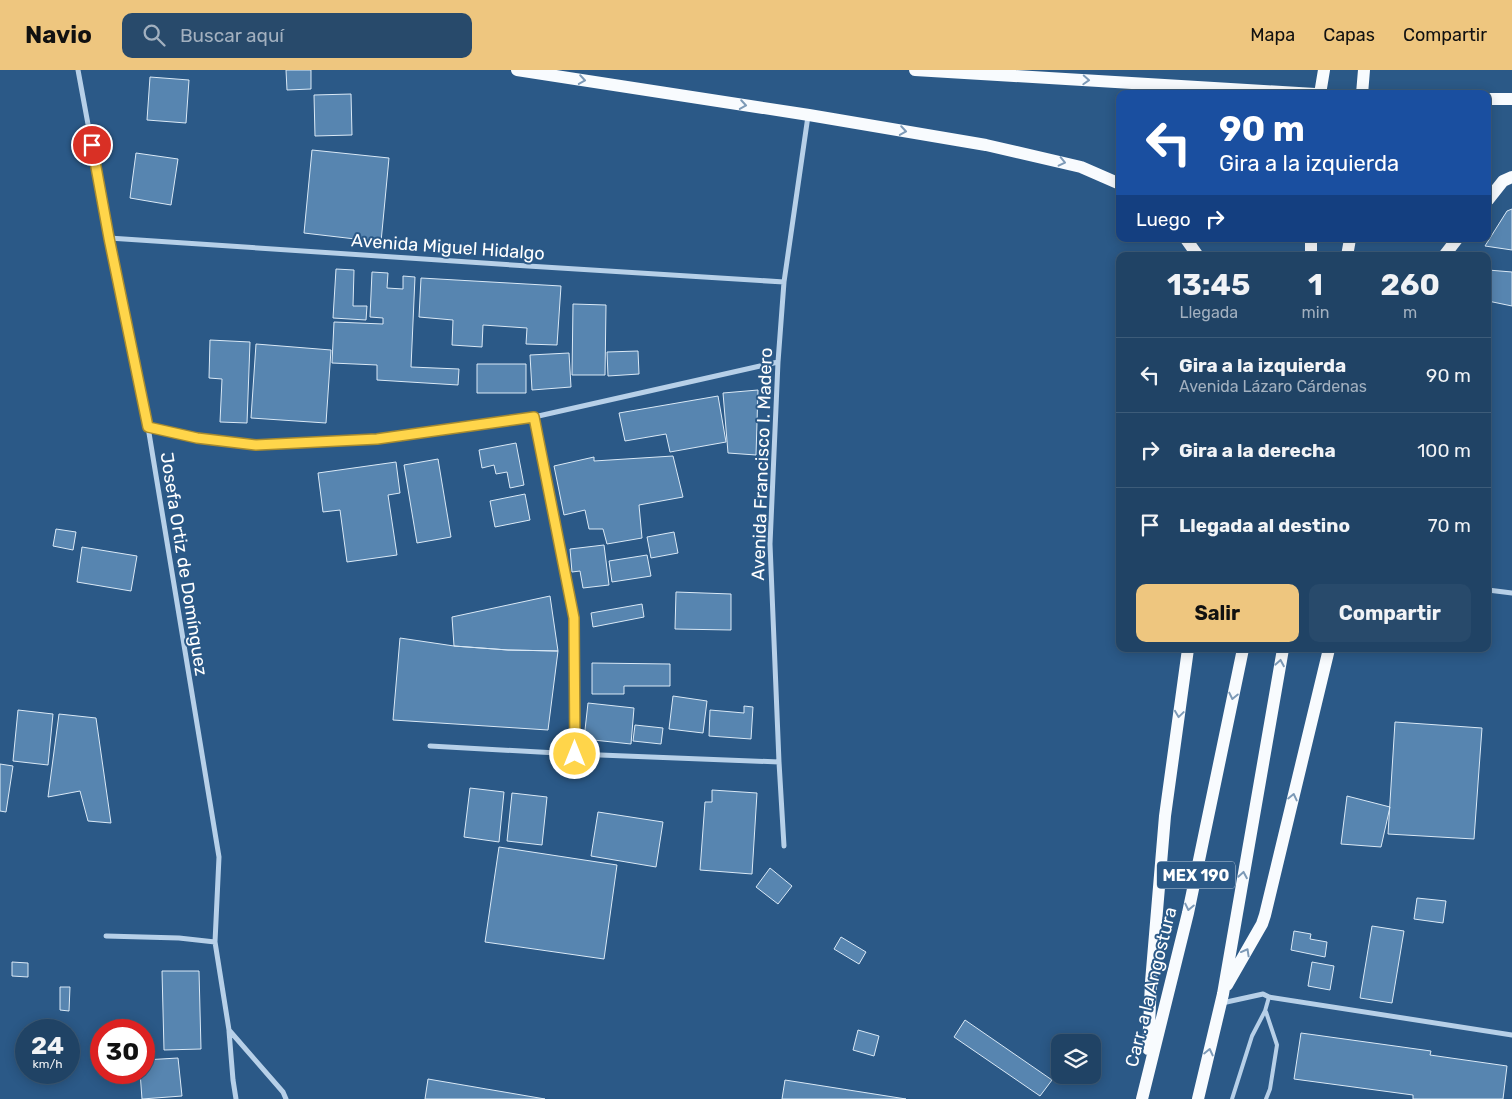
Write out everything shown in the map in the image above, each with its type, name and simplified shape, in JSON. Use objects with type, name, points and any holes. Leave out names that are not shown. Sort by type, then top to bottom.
[{"type":"main road","points":[[516,70],[808,115],[986,145],[1081,167],[1116,182]]},
{"type":"main road","points":[[916,70],[1247,90]]},
{"type":"main road","points":[[1321,90],[1324,70]]},
{"type":"main road","points":[[1362,90],[1364,70]]},
{"type":"main road","points":[[1491,99],[1512,99]]},
{"type":"main road","points":[[1491,196],[1504,181],[1512,177]]},
{"type":"main road","points":[[1447,252],[1455,242]]},
{"type":"main road","points":[[1147,1077],[1151,982],[1165,816],[1188,652]]},
{"type":"main road","name":"Carr. a la Angostura","points":[[1142,1099],[1188,913],[1242,652]]},
{"type":"main road","name":"MEX 190","points":[[1198,1099],[1222,999],[1282,652]]},
{"type":"main road","points":[[1222,999],[1262,924],[1328,652]]},
{"type":"street","name":"Josefa Ortiz de Domínguez","points":[[78,70],[109,238],[148,427],[219,857],[215,942],[229,1030],[236,1099]]},
{"type":"street","name":"Avenida Francisco I. Madero","points":[[784,846],[770,544],[778,362],[784,282],[808,115]]},
{"type":"street","name":"Avenida Miguel Hidalgo","points":[[109,238],[784,282]]},
{"type":"street","points":[[148,427],[197,438],[256,445],[377,439],[534,417],[778,362]]},
{"type":"street","points":[[534,417],[574,618],[575,754]]},
{"type":"street","points":[[1491,590],[1512,593]]},
{"type":"street","points":[[430,746],[779,762]]},
{"type":"street","points":[[106,936],[179,938],[215,942]]},
{"type":"street","points":[[1222,999],[1263,994],[1269,997],[1512,1035]]},
{"type":"street","points":[[229,1030],[284,1092],[286,1099]]},
{"type":"lane","points":[[1232,1099],[1252,1036],[1265,1011],[1269,997]]},
{"type":"lane","points":[[1265,1011],[1277,1045],[1270,1088],[1266,1099]]},
{"type":"building","points":[[286,70],[311,70],[311,89],[287,90]]},
{"type":"building","points":[[150,77],[189,80],[186,123],[147,120]]},
{"type":"building","points":[[351,94],[352,135],[315,136],[314,95]]},
{"type":"building","points":[[312,150],[389,158],[381,242],[304,233]]},
{"type":"building","points":[[136,153],[178,159],[171,205],[130,198]]},
{"type":"building","points":[[1512,209],[1512,250],[1485,246],[1488,242],[1491,242],[1491,236],[1507,211]]},
{"type":"building","points":[[336,269],[354,270],[353,306],[367,306],[366,320],[333,318]]},
{"type":"building","points":[[1491,270],[1512,272],[1512,306],[1491,302]]},
{"type":"building","points":[[372,272],[388,273],[387,288],[403,289],[403,276],[415,277],[411,367],[459,369],[458,385],[377,380],[377,365],[332,363],[334,322],[383,324],[383,318],[370,317]]},
{"type":"building","points":[[421,278],[561,286],[557,345],[526,344],[527,328],[483,325],[482,347],[452,345],[453,320],[419,317]]},
{"type":"building","points":[[573,304],[606,305],[605,375],[572,375]]},
{"type":"building","points":[[210,340],[250,342],[247,423],[220,422],[222,379],[209,378]]},
{"type":"building","points":[[256,344],[331,350],[326,423],[251,418]]},
{"type":"building","points":[[638,351],[639,374],[608,376],[607,352]]},
{"type":"building","points":[[569,353],[571,387],[532,390],[530,355]]},
{"type":"building","points":[[477,364],[526,364],[526,393],[477,393]]},
{"type":"building","points":[[758,390],[756,455],[728,453],[723,393]]},
{"type":"building","points":[[718,396],[726,442],[670,452],[666,434],[625,441],[619,413]]},
{"type":"building","points":[[516,443],[524,485],[510,488],[507,472],[496,474],[494,465],[482,468],[479,450]]},
{"type":"building","points":[[673,456],[683,497],[639,505],[642,538],[607,544],[603,529],[589,529],[585,510],[564,515],[554,466],[594,457],[594,461]]},
{"type":"building","points":[[438,459],[451,537],[417,543],[404,465]]},
{"type":"building","points":[[396,462],[400,493],[388,495],[397,555],[347,562],[340,510],[323,512],[318,473]]},
{"type":"building","points":[[525,494],[530,520],[495,527],[490,501]]},
{"type":"building","points":[[56,529],[76,532],[73,550],[53,546]]},
{"type":"building","points":[[674,532],[678,553],[651,558],[647,537]]},
{"type":"building","points":[[604,545],[609,585],[583,588],[580,571],[572,572],[570,549]]},
{"type":"building","points":[[82,547],[137,556],[131,591],[77,582]]},
{"type":"building","points":[[647,555],[651,576],[612,582],[609,561]]},
{"type":"building","points":[[676,592],[731,594],[731,630],[675,629]]},
{"type":"building","points":[[550,596],[558,651],[454,646],[452,617]]},
{"type":"building","points":[[642,604],[644,617],[593,627],[591,613]]},
{"type":"building","points":[[400,638],[454,646],[558,651],[548,730],[393,720]]},
{"type":"building","points":[[592,663],[670,664],[670,686],[624,686],[624,694],[592,694]]},
{"type":"building","points":[[673,696],[707,701],[703,733],[669,729]]},
{"type":"building","points":[[588,703],[634,708],[631,744],[584,739]]},
{"type":"building","points":[[744,706],[753,707],[751,739],[709,736],[710,710],[744,713]]},
{"type":"building","points":[[18,710],[53,714],[48,765],[13,761]]},
{"type":"building","points":[[59,714],[96,718],[111,823],[88,821],[80,791],[48,797]]},
{"type":"building","points":[[1395,722],[1482,728],[1474,839],[1388,834]]},
{"type":"building","points":[[635,725],[663,728],[661,744],[633,741]]},
{"type":"building","points":[[0,764],[13,766],[6,812],[0,811]]},
{"type":"building","points":[[470,788],[504,792],[499,842],[464,837]]},
{"type":"building","points":[[712,790],[757,793],[752,874],[700,870],[705,802],[712,802]]},
{"type":"building","points":[[512,793],[547,797],[542,845],[507,841]]},
{"type":"building","points":[[1347,796],[1390,807],[1381,847],[1341,844]]},
{"type":"building","points":[[598,812],[663,822],[656,867],[591,856]]},
{"type":"building","points":[[499,847],[617,865],[604,959],[485,942]]},
{"type":"building","points":[[770,868],[792,886],[778,904],[756,887]]},
{"type":"building","points":[[1417,898],[1446,901],[1443,923],[1414,919]]},
{"type":"building","points":[[1372,926],[1404,931],[1392,1003],[1360,998]]},
{"type":"building","points":[[1294,931],[1311,934],[1310,939],[1327,942],[1325,957],[1291,950]]},
{"type":"building","points":[[841,937],[866,952],[859,964],[834,949]]},
{"type":"building","points":[[12,962],[28,963],[28,977],[12,976]]},
{"type":"building","points":[[1312,962],[1334,966],[1330,990],[1308,986]]},
{"type":"building","points":[[162,971],[199,971],[201,1049],[164,1050]]},
{"type":"building","points":[[60,987],[70,987],[69,1011],[60,1010]]},
{"type":"building","points":[[965,1020],[1051,1079],[1051,1081],[1040,1096],[954,1037]]},
{"type":"building","points":[[858,1030],[879,1036],[874,1056],[853,1050]]},
{"type":"building","points":[[1301,1033],[1431,1051],[1430,1055],[1507,1066],[1503,1099],[1413,1099],[1413,1095],[1294,1079]]},
{"type":"building","points":[[178,1058],[182,1096],[142,1099],[141,1084],[155,1084],[155,1059]]},
{"type":"building","points":[[428,1079],[545,1099],[425,1099]]},
{"type":"building","points":[[785,1080],[906,1099],[782,1099]]},
{"type":"route","points":[[92,145],[148,427],[197,438],[256,445],[377,439],[534,417],[574,618],[575,754]]}]
